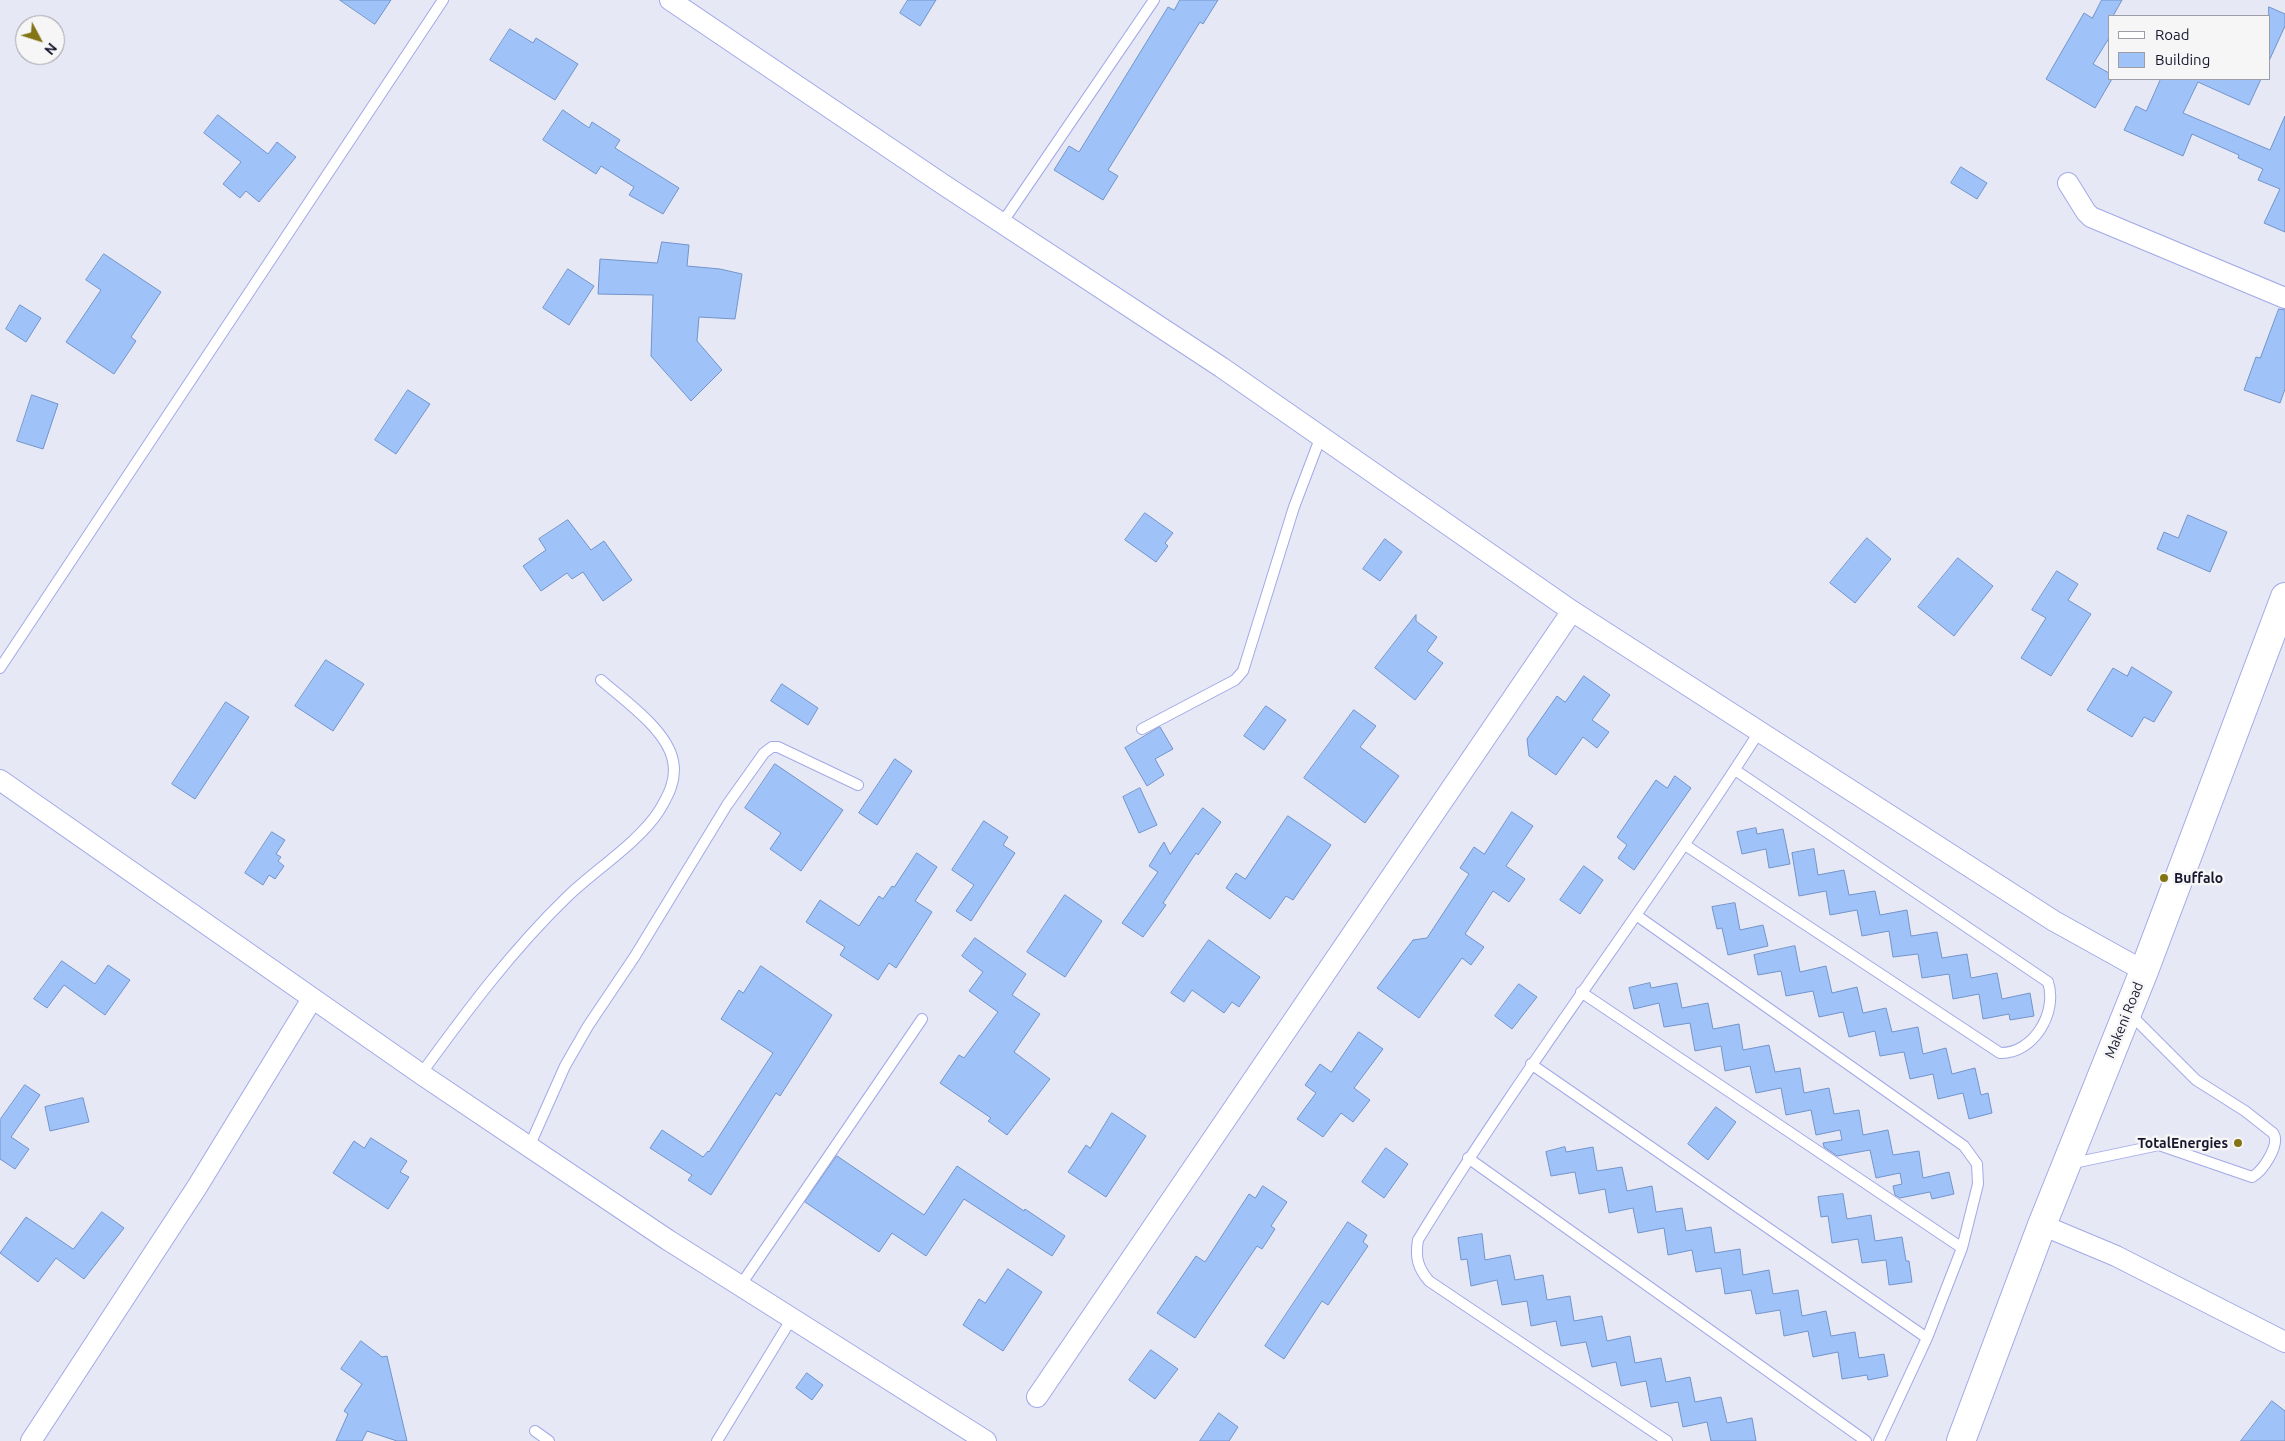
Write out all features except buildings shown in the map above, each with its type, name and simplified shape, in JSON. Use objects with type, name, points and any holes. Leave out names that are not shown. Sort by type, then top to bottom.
[{"type":"main road","name":"Makeni Road","points":[[1961,1441],[2042,1225],[2144,971],[2285,597]]},
{"type":"street","points":[[670,0],[1002,223],[1213,361],[1572,611],[2054,921],[2144,971]]},
{"type":"street","points":[[2068,183],[2091,217],[2285,298]]},
{"type":"street","points":[[1038,1397],[1572,611]]},
{"type":"street","points":[[0,780],[312,999],[529,1147],[740,1286],[986,1441]]},
{"type":"street","points":[[31,1441],[197,1187],[312,999]]},
{"type":"street","points":[[2042,1225],[2116,1256],[2285,1342]]},
{"type":"lane","points":[[0,668],[443,0]]},
{"type":"lane","points":[[1002,223],[1154,0]]},
{"type":"lane","points":[[1142,729],[1235,680],[1243,670],[1294,506],[1321,436]]},
{"type":"lane","points":[[421,1074],[467,1011],[519,946],[568,896],[640,832],[658,812],[673,784],[673,761],[661,734],[601,680]]},
{"type":"lane","points":[[1667,1441],[1429,1281],[1420,1271],[1417,1261],[1418,1240],[1468,1158],[1531,1064],[1685,845],[1759,732]]},
{"type":"lane","points":[[529,1147],[565,1066],[588,1026],[635,956],[727,805],[764,753],[772,747],[778,747],[858,785]]},
{"type":"lane","points":[[1685,845],[2000,1053],[2011,1054],[2033,1040],[2044,1022],[2051,1002],[2048,982],[1735,770]]},
{"type":"lane","points":[[1636,915],[1964,1146],[1976,1164],[1978,1184],[1962,1248],[1927,1338],[1879,1441]]},
{"type":"lane","points":[[1581,992],[1962,1248]]},
{"type":"lane","points":[[2066,1165],[2159,1145],[2252,1177],[2260,1172],[2275,1144],[2276,1137],[2273,1132],[2245,1111],[2196,1080],[2128,1012]]},
{"type":"lane","points":[[740,1286],[922,1019]]},
{"type":"lane","points":[[1531,1064],[1927,1338]]},
{"type":"lane","points":[[1468,1158],[1866,1441]]},
{"type":"lane","points":[[717,1441],[792,1318]]},
{"type":"lane","points":[[535,1431],[549,1441]]},
{"type":"place","name":"Buffalo","points":[[2164,878]]},
{"type":"place","name":"TotalEnergies","points":[[2238,1143]]}]
